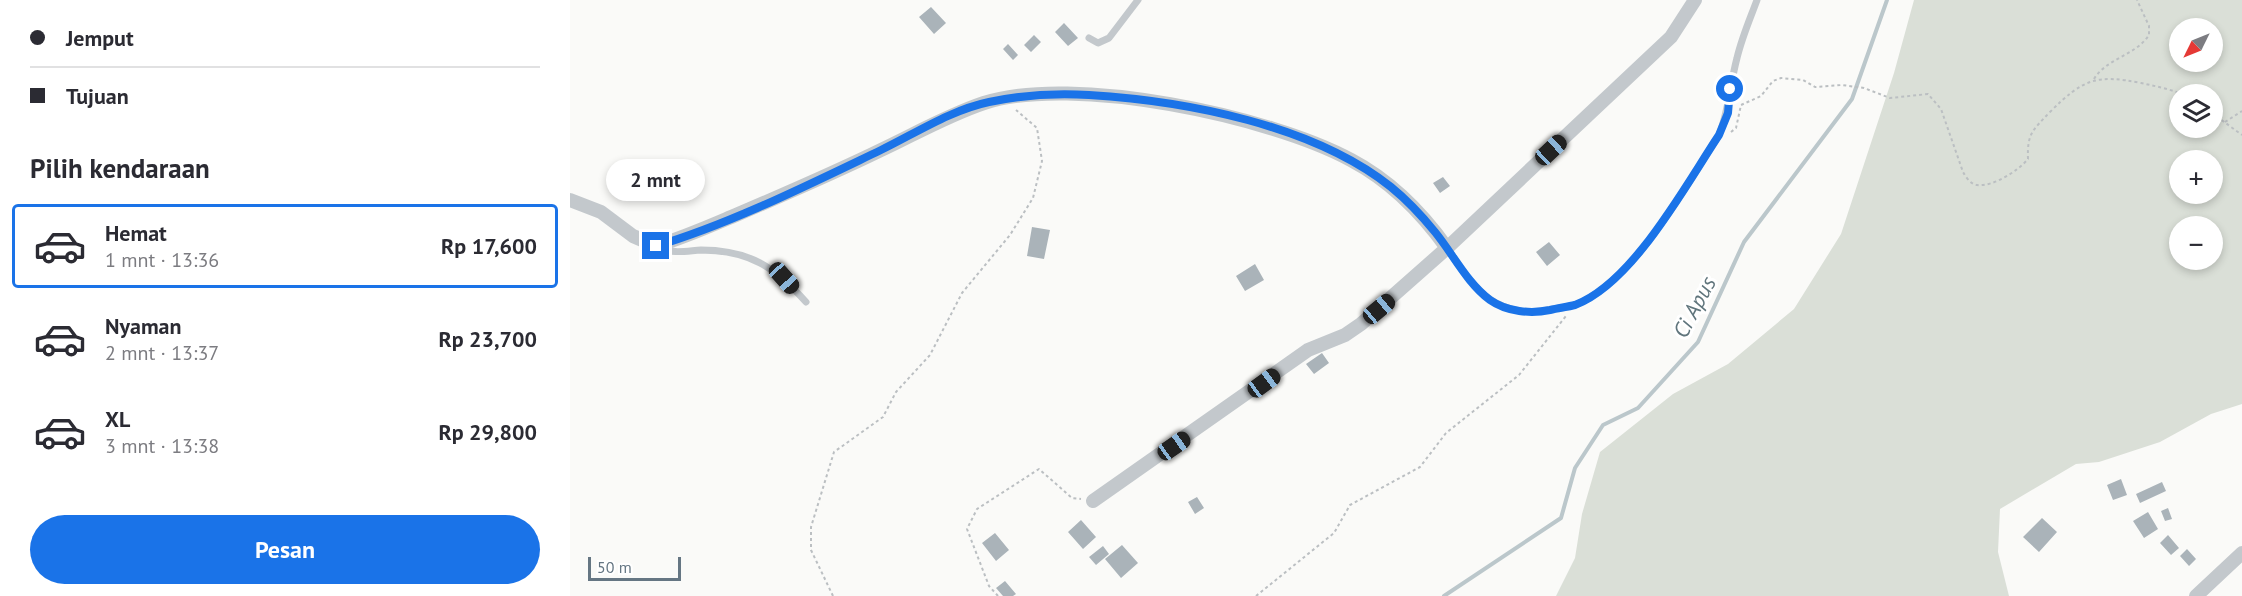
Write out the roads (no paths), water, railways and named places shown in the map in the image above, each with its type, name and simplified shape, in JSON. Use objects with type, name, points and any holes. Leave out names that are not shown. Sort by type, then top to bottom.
[{"type":"street","points":[[1093,501],[1308,350],[1345,335],[1361,324],[1447,248],[1671,37],[1695,0]]},
{"type":"street","points":[[570,200],[601,212],[633,236],[656,246],[773,199],[950,116],[987,102],[1033,95],[1089,95],[1209,112],[1249,120],[1295,135],[1352,160],[1391,187],[1421,215],[1447,248]]},
{"type":"street","points":[[2196,596],[2242,553]]},
{"type":"lane","points":[[1089,39],[1098,43],[1109,38],[1138,0]]},
{"type":"lane","points":[[1447,248],[1483,293],[1508,309],[1538,312],[1575,305],[1604,288],[1632,262],[1719,135],[1728,113],[1730,89],[1744,31],[1757,0]]},
{"type":"lane","points":[[656,246],[674,252],[723,250],[759,261],[784,278],[806,302]]},
{"type":"waterway","name":"Ci Apus","points":[[1444,596],[1561,518],[1575,468],[1603,425],[1638,408],[1698,342],[1744,242],[1852,99],[1887,0]]}]
